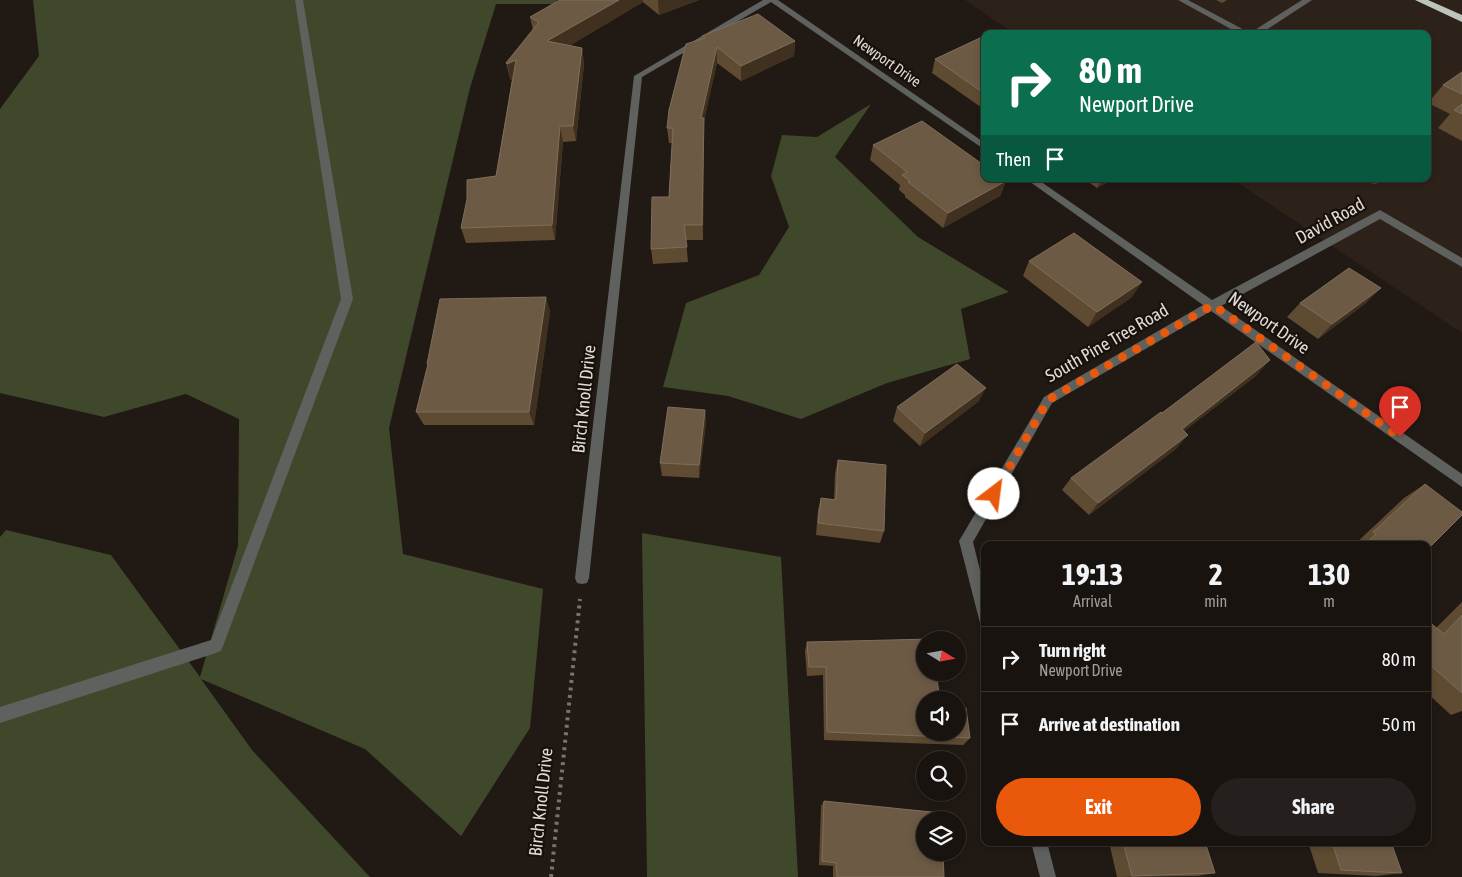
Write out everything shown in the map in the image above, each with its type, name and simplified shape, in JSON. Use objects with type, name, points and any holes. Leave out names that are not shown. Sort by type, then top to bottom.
[{"type":"highway","points":[[1420,0],[1462,19]]},
{"type":"street","points":[[0,715],[216,646],[347,299],[299,0]]},
{"type":"street","name":"Newport Drive","points":[[771,0],[981,144]]},
{"type":"street","name":"Birch Knoll Drive","points":[[582,578],[638,76],[771,0]]},
{"type":"street","points":[[1182,0],[1239,30]]},
{"type":"street","points":[[1260,30],[1308,0]]},
{"type":"street","name":"Newport Drive","points":[[1035,182],[1462,480]]},
{"type":"street","name":"David Road","points":[[1213,305],[1380,214],[1462,263]]},
{"type":"street","name":"South Pine Tree Road","points":[[981,602],[966,541],[1048,400],[1213,305]]},
{"type":"street","points":[[1040,846],[1048,877]]},
{"type":"path","name":"Birch Knoll Drive","points":[[551,877],[582,578]]},
{"type":"shaded area","points":[[965,0],[1462,0],[1462,333],[1236,182],[1431,182],[1431,30],[1009,30]]},
{"type":"green space","points":[[33,0],[558,0],[554,4],[496,4],[470,88],[389,428],[403,554],[543,589],[530,728],[461,836],[365,749],[201,679],[252,750],[370,877],[0,877],[0,537],[6,530],[111,555],[200,677],[238,546],[239,419],[186,394],[104,417],[0,393],[0,109],[39,56]]},
{"type":"green space","points":[[871,104],[835,157],[918,237],[1009,292],[961,309],[970,359],[887,383],[801,419],[728,396],[663,387],[686,303],[759,275],[789,227],[771,176],[782,135],[817,137]]},
{"type":"green space","points":[[642,533],[781,557],[798,877],[647,877]]},
{"type":"building","points":[[560,0],[619,0],[547,41],[582,48],[573,126],[560,126],[552,225],[461,228],[467,199],[467,180],[496,176],[516,60],[506,63],[539,22],[530,17]]},
{"type":"building","points":[[758,14],[795,41],[741,66],[717,47],[701,118],[704,118],[702,225],[684,225],[687,247],[651,249],[652,197],[669,197],[673,128],[667,128],[669,110],[686,44],[705,38],[702,36]]},
{"type":"building","points":[[981,37],[981,91],[935,59]]},
{"type":"building","points":[[1462,72],[1462,94],[1443,85]]},
{"type":"building","points":[[1462,104],[1462,114],[1454,110]]},
{"type":"building","points":[[922,121],[981,163],[981,182],[1004,182],[948,213],[908,182],[910,181],[902,175],[907,172],[873,145]]},
{"type":"building","points":[[1074,233],[1142,282],[1097,312],[1029,261]]},
{"type":"building","points":[[1349,268],[1381,288],[1332,324],[1300,303]]},
{"type":"building","points":[[546,297],[529,412],[416,412],[428,364],[440,299]]},
{"type":"building","points":[[1256,342],[1270,360],[1182,429],[1188,435],[1098,503],[1071,478],[1162,413]]},
{"type":"building","points":[[957,364],[986,388],[925,433],[897,407]]},
{"type":"building","points":[[668,407],[705,410],[699,465],[660,463]]},
{"type":"building","points":[[838,460],[886,465],[884,531],[818,523],[821,498],[836,500]]},
{"type":"building","points":[[1425,484],[1462,512],[1462,515],[1431,546],[1431,541],[1368,541],[1376,534],[1373,532]]},
{"type":"building","points":[[1462,615],[1462,693],[1431,666],[1431,623],[1444,634]]},
{"type":"building","points":[[916,639],[916,681],[937,681],[939,691],[916,691],[916,736],[827,732],[826,667],[809,667],[807,642]]},
{"type":"building","points":[[966,708],[970,738],[966,738]]},
{"type":"building","points":[[824,801],[922,811],[916,811],[916,861],[943,861],[944,877],[837,877],[836,863],[822,861]]},
{"type":"building","points":[[1124,846],[1206,846],[1215,873],[1132,876]]},
{"type":"building","points":[[1333,846],[1392,846],[1402,873],[1341,870]]},
{"type":"route","points":[[994,494],[1048,400],[1213,305],[1400,437]]}]
